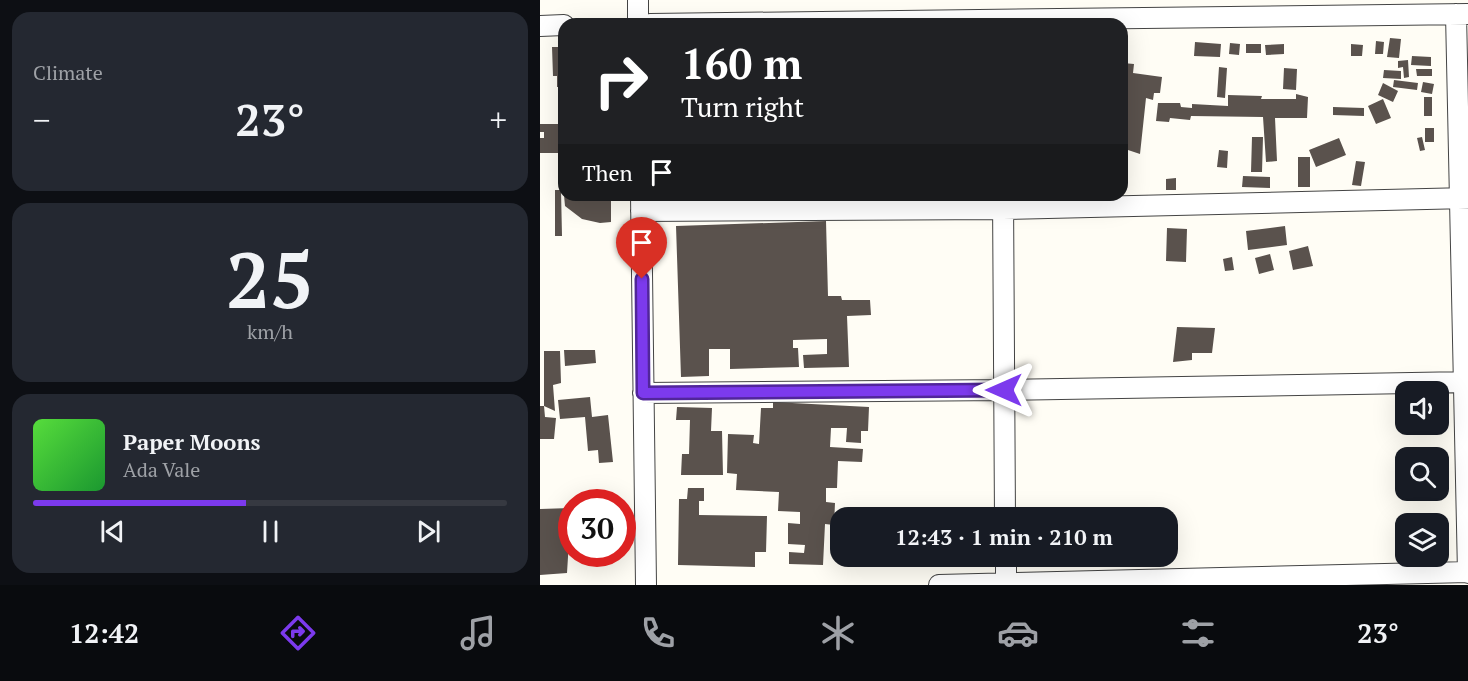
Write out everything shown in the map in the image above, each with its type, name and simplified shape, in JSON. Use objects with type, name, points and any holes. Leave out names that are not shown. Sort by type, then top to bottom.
[{"type":"street","points":[[638,0],[638,18]]},
{"type":"street","points":[[939,585],[1468,572],[1462,14],[1374,8],[1185,9],[1060,18]]},
{"type":"street","points":[[540,26],[558,26]]},
{"type":"street","points":[[1128,201],[1464,198]]},
{"type":"street","points":[[646,585],[641,203],[1118,201]]},
{"type":"street","points":[[1003,202],[1005,507]]},
{"type":"street","points":[[643,393],[1004,390],[1466,382]]},
{"type":"street","points":[[1006,567],[1006,584]]},
{"type":"building","points":[[1390,38],[1401,39],[1399,58],[1387,57]]},
{"type":"building","points":[[1376,41],[1384,42],[1383,54],[1375,54]]},
{"type":"building","points":[[1195,42],[1221,44],[1220,57],[1194,56]]},
{"type":"building","points":[[1230,43],[1240,44],[1239,55],[1229,54]]},
{"type":"building","points":[[1246,44],[1261,44],[1261,53],[1246,53]]},
{"type":"building","points":[[1284,44],[1284,54],[1266,55],[1265,45]]},
{"type":"building","points":[[1351,44],[1363,45],[1362,56],[1351,56]]},
{"type":"building","points":[[552,47],[558,47],[558,87],[557,76],[553,76]]},
{"type":"building","points":[[1412,56],[1431,57],[1431,66],[1411,65]]},
{"type":"building","points":[[1408,60],[1409,77],[1404,78],[1403,67],[1398,68],[1398,61]]},
{"type":"building","points":[[1128,63],[1134,64],[1133,73],[1162,77],[1160,93],[1154,93],[1153,100],[1146,98],[1140,154],[1128,150]]},
{"type":"building","points":[[1219,67],[1227,68],[1225,98],[1217,97]]},
{"type":"building","points":[[1284,68],[1297,69],[1296,90],[1283,89]]},
{"type":"building","points":[[1416,69],[1432,69],[1432,76],[1417,76]]},
{"type":"building","points":[[1384,70],[1401,71],[1401,79],[1383,78]]},
{"type":"building","points":[[1394,80],[1418,83],[1417,90],[1393,87]]},
{"type":"building","points":[[1423,82],[1434,84],[1432,94],[1421,92]]},
{"type":"building","points":[[1383,83],[1398,91],[1393,102],[1378,95]]},
{"type":"building","points":[[1296,94],[1308,97],[1307,118],[1275,118],[1277,161],[1266,162],[1263,117],[1191,116],[1190,120],[1170,118],[1169,122],[1156,121],[1158,103],[1180,103],[1181,107],[1192,108],[1192,104],[1228,106],[1228,95],[1262,96],[1261,99],[1296,99]]},
{"type":"building","points":[[1424,97],[1432,97],[1432,116],[1424,116]]},
{"type":"building","points":[[1383,99],[1391,118],[1376,124],[1368,106]]},
{"type":"building","points":[[1333,107],[1364,108],[1364,116],[1333,115]]},
{"type":"building","points":[[540,124],[558,124],[558,153],[540,153],[540,138],[544,138],[544,132],[540,132]]},
{"type":"building","points":[[1425,128],[1434,128],[1434,142],[1425,142]]},
{"type":"building","points":[[1252,137],[1263,137],[1262,172],[1251,172]]},
{"type":"building","points":[[1422,137],[1425,150],[1420,151],[1417,138]]},
{"type":"building","points":[[1339,138],[1346,155],[1316,167],[1309,150]]},
{"type":"building","points":[[1219,150],[1228,151],[1227,168],[1217,167]]},
{"type":"building","points":[[1298,157],[1310,157],[1310,187],[1298,187]]},
{"type":"building","points":[[1356,161],[1365,162],[1361,186],[1352,185]]},
{"type":"building","points":[[1243,176],[1270,177],[1270,188],[1242,187]]},
{"type":"building","points":[[1176,178],[1176,190],[1166,190],[1166,179]]},
{"type":"building","points":[[555,190],[558,190],[558,201],[561,201],[562,236],[555,236]]},
{"type":"building","points":[[565,201],[611,201],[611,222],[600,223],[582,219],[565,206]]},
{"type":"building","points":[[826,221],[828,296],[841,296],[842,300],[870,300],[871,315],[847,316],[849,367],[804,368],[803,355],[827,354],[827,339],[793,340],[793,348],[798,348],[799,367],[730,369],[730,349],[709,349],[709,376],[681,377],[676,226]]},
{"type":"building","points":[[1285,226],[1287,245],[1248,250],[1246,231]]},
{"type":"building","points":[[1167,228],[1187,229],[1186,262],[1166,261]]},
{"type":"building","points":[[1308,246],[1313,266],[1293,270],[1289,251]]},
{"type":"building","points":[[1270,254],[1274,270],[1259,274],[1255,258]]},
{"type":"building","points":[[1232,257],[1234,270],[1225,271],[1223,259]]},
{"type":"building","points":[[1177,327],[1215,328],[1212,353],[1192,353],[1192,360],[1173,362]]},
{"type":"building","points":[[564,350],[595,350],[596,363],[565,366]]},
{"type":"building","points":[[544,351],[560,351],[561,383],[553,385],[555,411],[544,406]]},
{"type":"building","points":[[590,397],[592,417],[608,415],[613,462],[599,463],[598,450],[588,451],[585,417],[560,419],[558,400]]},
{"type":"building","points":[[773,402],[869,407],[868,431],[861,431],[861,443],[846,442],[847,428],[831,428],[830,447],[863,449],[862,462],[838,461],[837,488],[826,488],[826,502],[835,503],[835,507],[830,507],[830,525],[825,524],[823,565],[789,564],[789,552],[804,553],[805,545],[788,544],[788,523],[800,524],[800,512],[778,511],[779,492],[736,490],[737,474],[727,473],[728,434],[754,435],[753,443],[759,444],[761,408],[773,408]]},
{"type":"building","points":[[540,406],[544,406],[545,417],[556,418],[554,439],[540,439]]},
{"type":"building","points":[[677,407],[712,408],[711,431],[722,431],[723,475],[681,475],[682,454],[689,454],[690,420],[676,420]]},
{"type":"building","points":[[688,488],[704,488],[704,501],[699,501],[699,515],[767,516],[766,552],[755,552],[755,567],[678,565],[679,499],[687,499]]},
{"type":"building","points":[[558,508],[558,567],[567,567],[567,573],[540,575],[540,509]]},
{"type":"route","points":[[642,279],[643,393],[1004,390]]}]
